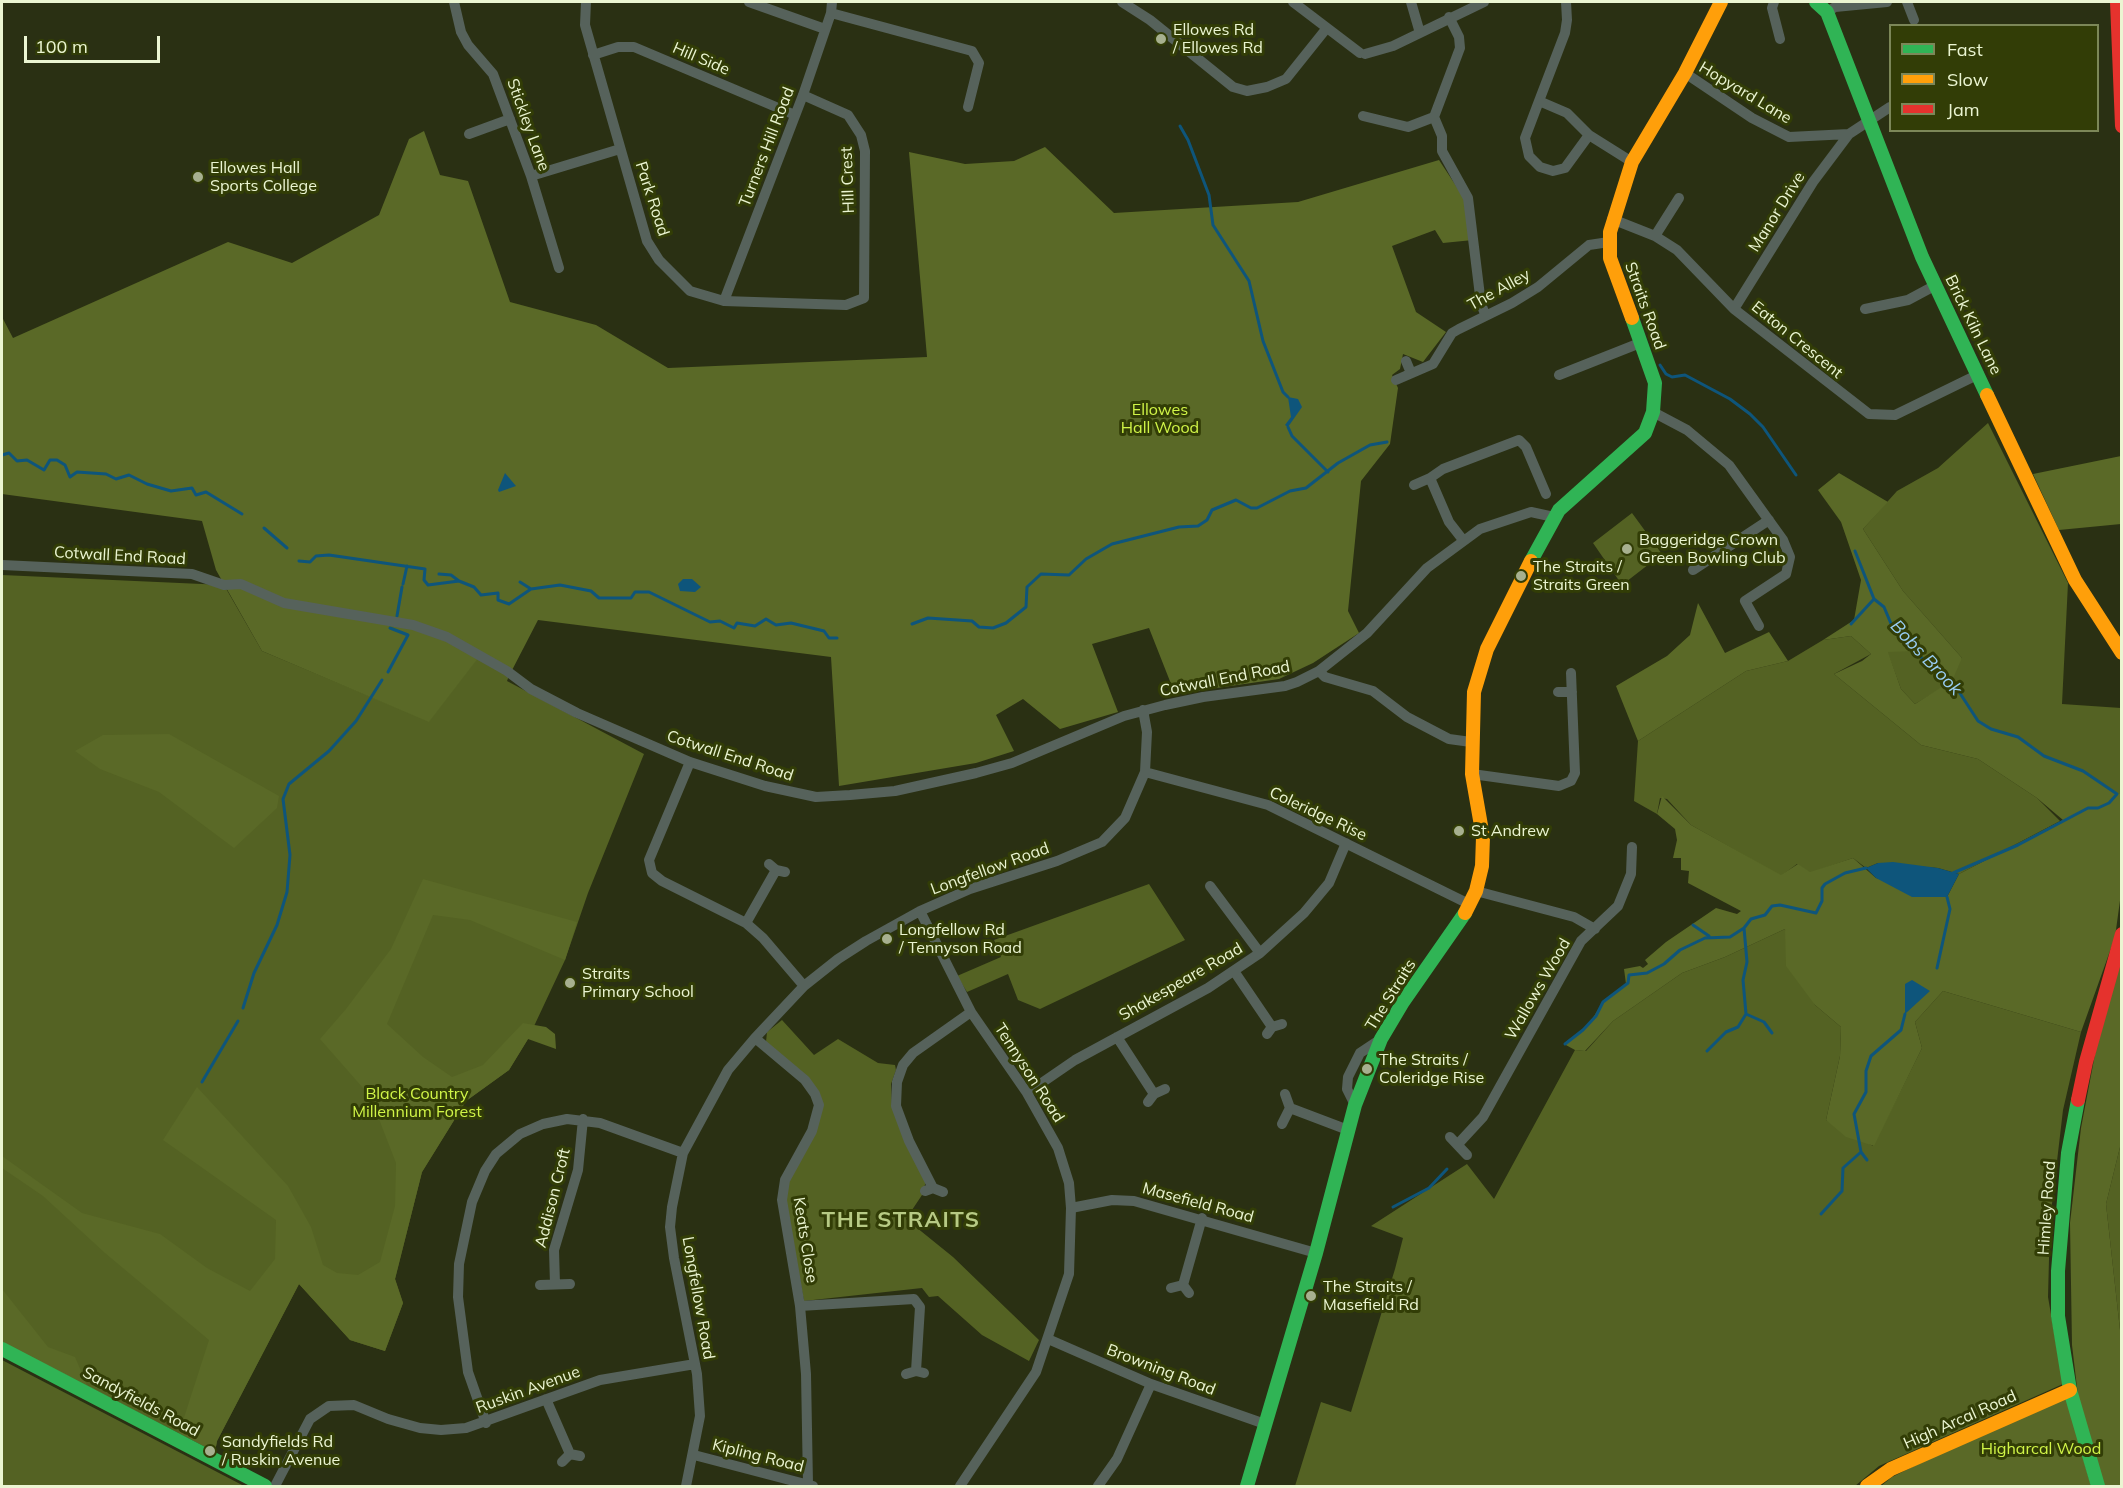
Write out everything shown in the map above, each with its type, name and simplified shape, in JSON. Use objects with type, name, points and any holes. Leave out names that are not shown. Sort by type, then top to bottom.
[{"type":"street","name":"Stickley Lane","points":[[454,2],[461,32],[468,45],[492,74],[510,119],[531,176],[559,268]]},
{"type":"street","name":"Park Road","points":[[586,2],[585,25],[593,55],[647,241],[659,260],[690,291],[724,301],[846,305],[864,298]]},
{"type":"street","points":[[749,2],[825,29]]},
{"type":"street","points":[[1122,2],[1150,20],[1233,87],[1246,91],[1267,87],[1286,79],[1326,29]]},
{"type":"street","points":[[1293,2],[1362,54],[1420,33],[1484,2]]},
{"type":"street","points":[[1411,2],[1420,33]]},
{"type":"street","points":[[1566,2],[1565,33],[1525,138],[1529,156],[1540,167],[1553,171],[1565,168],[1589,135]]},
{"type":"street","name":"Straits Road","points":[[1545,532],[1567,501],[1602,474],[1644,433],[1653,412],[1655,383],[1615,273],[1609,242],[1612,219],[1632,162],[1684,73],[1721,2]]},
{"type":"street","points":[[1774,2],[1772,8],[1780,39]]},
{"type":"street","name":"Brick Kiln Lane","points":[[1816,2],[1827,12],[1922,257],[2075,580],[2121,653]]},
{"type":"street","points":[[1827,12],[1836,7],[1887,2]]},
{"type":"street","points":[[1907,2],[1914,20]]},
{"type":"street","points":[[2117,2],[2121,41],[2121,126]]},
{"type":"street","points":[[832,7],[972,51],[979,63],[968,107]]},
{"type":"street","name":"Turners Hill Road","points":[[724,301],[803,95],[832,7]]},
{"type":"street","points":[[1449,17],[1459,37],[1460,48],[1434,117],[1443,136],[1442,151],[1468,198],[1481,304],[1485,314]]},
{"type":"street","name":"Hill Side","points":[[593,55],[618,47],[634,47],[795,115]]},
{"type":"street","name":"Hopyard Lane","points":[[1684,73],[1752,118],[1789,137],[1849,134]]},
{"type":"street","name":"Hill Crest","points":[[803,95],[848,115],[861,135],[865,151],[864,298]]},
{"type":"street","points":[[1539,100],[1572,117],[1589,135],[1632,162]]},
{"type":"street","points":[[1849,134],[1889,108]]},
{"type":"street","points":[[1363,116],[1408,127],[1434,117]]},
{"type":"street","points":[[469,134],[510,119]]},
{"type":"street","name":"Manor Drive","points":[[1734,309],[1813,182],[1849,134]]},
{"type":"street","points":[[531,176],[620,149]]},
{"type":"street","points":[[1656,236],[1679,198]]},
{"type":"street","name":"Eaton Crescent","points":[[1612,219],[1656,236],[1677,250],[1734,309],[1869,414],[1895,415],[1979,374]]},
{"type":"street","name":"The Alley","points":[[1396,380],[1433,364],[1452,333],[1485,314],[1512,303],[1538,287],[1589,245],[1609,242]]},
{"type":"street","points":[[1864,309],[1908,300],[1936,285]]},
{"type":"street","points":[[1559,375],[1640,343]]},
{"type":"street","points":[[1406,361],[1412,373]]},
{"type":"street","points":[[1653,412],[1687,430],[1729,465],[1783,540],[1790,557],[1786,574],[1745,602],[1759,626]]},
{"type":"street","points":[[1414,485],[1443,469],[1519,440],[1526,447],[1546,494]]},
{"type":"street","points":[[1430,478],[1449,522],[1463,540]]},
{"type":"street","name":"Cotwall End Road","points":[[2,565],[192,574],[224,585],[241,584],[284,603],[413,625],[447,637],[507,671],[531,689],[577,713],[690,762],[765,786],[816,796],[873,793],[965,776],[1012,763],[1143,710],[1203,697],[1285,686],[1319,671],[1367,633],[1427,568],[1480,529],[1531,512],[1554,517]]},
{"type":"street","points":[[1693,570],[1769,520]]},
{"type":"street","name":"The Straits","points":[[1247,1486],[1316,1253],[1355,1105],[1381,1040],[1403,1002],[1474,898],[1482,866],[1483,837],[1472,774],[1474,692],[1487,649],[1545,532]]},
{"type":"street","points":[[1319,671],[1325,677],[1373,691],[1407,717],[1449,739],[1471,742]]},
{"type":"street","points":[[1472,774],[1559,786],[1571,780],[1575,772],[1571,673]]},
{"type":"street","points":[[1558,692],[1572,692]]},
{"type":"street","name":"Longfellow Road","points":[[686,1486],[700,1416],[695,1364],[670,1227],[676,1181],[684,1153],[728,1070],[754,1038],[804,986],[838,959],[920,911],[970,889],[1057,861],[1102,842],[1125,818],[1145,772],[1147,732],[1143,710]]},
{"type":"street","points":[[690,762],[650,860],[652,873],[746,923],[763,938],[804,986]]},
{"type":"street","name":"Coleridge Rise","points":[[1145,772],[1268,805],[1346,843],[1474,898],[1574,917],[1595,929]]},
{"type":"street","name":"Shakespeare Road","points":[[1027,1093],[1075,1060],[1208,988],[1260,953],[1304,913],[1329,883],[1346,843]]},
{"type":"street","name":"Wallows Wood","points":[[1467,1155],[1454,1141],[1483,1117],[1581,941],[1618,906],[1631,874],[1632,847]]},
{"type":"street","points":[[746,923],[776,868]]},
{"type":"street","points":[[1210,886],[1260,953]]},
{"type":"street","name":"Tennyson Road","points":[[920,911],[971,1012],[1027,1093],[1058,1148],[1069,1183],[1071,1208],[1069,1274],[1036,1372],[960,1486]]},
{"type":"street","name":"Himley Road","points":[[2098,1486],[2070,1390],[2058,1316],[2060,1241],[2068,1153],[2086,1062],[2121,934]]},
{"type":"street","points":[[1234,971],[1274,1028]]},
{"type":"street","points":[[934,1190],[909,1141],[896,1106],[897,1082],[903,1065],[913,1053],[971,1012]]},
{"type":"street","points":[[1117,1037],[1156,1095]]},
{"type":"street","name":"Keats Close","points":[[754,1038],[805,1080],[818,1101],[818,1117],[785,1180],[782,1200],[800,1306],[806,1374],[811,1485]]},
{"type":"street","points":[[1282,1124],[1290,1108],[1285,1094]]},
{"type":"street","points":[[1290,1108],[1348,1130]]},
{"type":"street","points":[[486,1423],[468,1372],[458,1297],[459,1264],[472,1202],[485,1171],[496,1154],[520,1134],[553,1121],[583,1119],[684,1153]]},
{"type":"street","name":"Addison Croft","points":[[555,1284],[554,1250],[578,1170],[583,1119]]},
{"type":"street","name":"Masefield Road","points":[[1071,1208],[1125,1200],[1202,1218],[1316,1253]]},
{"type":"street","points":[[1171,1288],[1186,1289],[1202,1218]]},
{"type":"street","points":[[540,1285],[570,1284]]},
{"type":"street","points":[[800,1306],[914,1299],[920,1307],[915,1373]]},
{"type":"street","name":"Browning Road","points":[[1048,1339],[1151,1384],[1265,1424]]},
{"type":"street","name":"Sandyfields Road","points":[[2,1349],[265,1486]]},
{"type":"street","name":"Ruskin Avenue","points":[[274,1486],[310,1419],[329,1406],[354,1405],[388,1419],[420,1428],[441,1430],[486,1423],[600,1380],[695,1364]]},
{"type":"street","points":[[1098,1486],[1117,1460],[1151,1384]]},
{"type":"street","name":"High Arcal Road","points":[[1867,1486],[1891,1469],[2070,1390]]},
{"type":"street","points":[[546,1399],[570,1457]]},
{"type":"street","name":"Kipling Road","points":[[694,1455],[811,1485]]},
{"type":"green space","name":"Ellowes Hall Wood","points":[[424,131],[440,175],[468,181],[510,302],[596,325],[668,368],[927,357],[909,152],[965,164],[1014,161],[1045,147],[1114,213],[1298,202],[1439,160],[1466,201],[1473,240],[1443,243],[1435,230],[1392,246],[1416,312],[1446,332],[1423,362],[1403,354],[1400,369],[1392,375],[1398,388],[1390,444],[1361,481],[1348,611],[1359,633],[1313,663],[1279,679],[1175,694],[1149,628],[1092,644],[1118,712],[1060,729],[1023,699],[996,715],[1014,751],[976,763],[839,786],[831,657],[538,620],[509,676],[479,657],[429,722],[262,651],[216,570],[202,521],[2,494],[2,317],[13,338],[228,242],[292,263],[379,215],[409,139]]},
{"type":"green space","points":[[1988,423],[2068,583],[2062,704],[2121,708],[2121,794],[2117,794],[2083,771],[2044,756],[2018,737],[1991,729],[1978,721],[1952,682],[1915,704],[1901,689],[1887,651],[1915,651],[1941,676],[1962,658],[1903,591],[1863,529],[1897,491],[1938,468]]},
{"type":"green space","points":[[2121,456],[2121,524],[2059,530],[2033,474]]},
{"type":"green space","points":[[1839,473],[1888,502],[1863,529],[1903,591],[1962,658],[1952,681],[1978,721],[1991,729],[2018,737],[2044,756],[2083,771],[2116,794],[2121,794],[2122,886],[2115,937],[2081,1032],[1943,991],[1915,1022],[1922,1048],[1874,1146],[1846,1137],[1826,1120],[1840,1056],[1841,1027],[1815,1005],[1786,966],[1785,929],[1725,957],[1682,973],[1613,1021],[1585,1051],[1575,1050],[1564,1044],[1589,1024],[1603,1002],[1626,984],[1624,969],[1640,966],[1643,968],[1648,964],[1645,960],[1666,942],[1716,908],[1737,914],[1741,911],[1688,883],[1689,871],[1681,870],[1681,858],[1673,858],[1677,840],[1675,829],[1657,814],[1662,796],[1691,825],[1781,875],[1798,864],[1810,872],[1853,858],[1876,878],[1947,897],[1959,874],[2063,820],[2037,798],[1978,759],[1921,745],[1834,674],[1862,661],[1871,654],[1851,636],[1823,640],[1854,620],[1861,580],[1841,522],[1818,490]],"holes":[[[1915,651],[1932,669],[1951,681],[1915,704],[1901,689],[1888,652]]]},
{"type":"green space","name":"Baggeridge Crown Green Bowling Club","points":[[1632,513],[1662,554],[1622,585],[1593,543]]},
{"type":"green space","points":[[2,575],[224,585],[262,651],[429,721],[479,656],[509,676],[507,681],[644,754],[588,893],[565,960],[528,1039],[509,1070],[466,1101],[422,1172],[395,1279],[403,1303],[385,1351],[350,1340],[299,1284],[217,1441],[215,1452],[2,1342]]},
{"type":"green space","points":[[1698,603],[1725,653],[1769,632],[1788,661],[1746,671],[1638,741],[1616,686],[1667,656],[1690,635]]},
{"type":"green space","points":[[1851,636],[1871,654],[1834,674],[1921,745],[1978,759],[2037,798],[2060,821],[1959,874],[1938,868],[1878,863],[1866,868],[1853,858],[1810,873],[1797,864],[1781,876],[1691,825],[1667,799],[1660,798],[1657,814],[1634,801],[1638,741],[1746,671],[1788,661],[1823,640]]},
{"type":"green space","points":[[169,734],[279,796],[277,808],[234,848],[159,792],[100,769],[75,751],[103,735]]},
{"type":"green space","name":"Black Country Millennium Forest","points":[[423,879],[577,922],[565,960],[470,920],[433,915],[387,1024],[423,1057],[452,1077],[483,1065],[523,1023],[546,1027],[555,1034],[556,1049],[528,1039],[509,1070],[466,1101],[422,1172],[395,1279],[403,1303],[385,1351],[350,1340],[299,1284],[217,1441],[215,1452],[179,1433],[209,1340],[105,1253],[43,1196],[2,1168],[2,1156],[82,1213],[160,1234],[207,1268],[250,1291],[275,1259],[276,1220],[163,1140],[197,1087],[288,1186],[311,1227],[323,1265],[337,1273],[358,1275],[380,1262],[395,1206],[396,1163],[370,1096],[320,1039],[346,1009],[391,949]]},
{"type":"green space","points":[[1149,884],[1185,940],[1040,1009],[1018,1000],[1008,974],[967,992],[957,976],[1001,957],[994,940]]},
{"type":"green space","points":[[1785,929],[1815,1005],[1841,1027],[1840,1056],[1826,1120],[1873,1146],[1922,1048],[1915,1022],[1943,991],[2081,1032],[2063,1110],[2050,1221],[2048,1297],[2063,1384],[1879,1466],[1855,1486],[1295,1486],[1321,1402],[1351,1412],[1395,1269],[1403,1238],[1371,1226],[1467,1164],[1494,1199],[1575,1050],[1586,1051],[1613,1021],[1682,973],[1725,957]]},
{"type":"green space","points":[[2121,958],[2121,1143],[2106,1204],[2121,1339],[2121,1486],[2104,1486],[2079,1404],[2072,1345],[2070,1223],[2081,1128],[2096,1049]]},
{"type":"green space","points":[[782,1020],[814,1055],[838,1039],[878,1063],[895,1065],[896,1070],[891,1084],[892,1105],[926,1181],[922,1195],[906,1219],[953,1257],[1039,1340],[1029,1361],[982,1335],[938,1296],[929,1297],[922,1288],[804,1301],[784,1199],[821,1103],[766,1042],[767,1032]]},
{"type":"green space","points":[[2121,1143],[2121,1339],[2106,1204]]},
{"type":"green space","points":[[2,1289],[48,1347],[75,1357],[87,1385],[2,1343]]},
{"type":"green space","points":[[2,1360],[244,1486],[2,1486]]},
{"type":"green space","name":"Higharcal Wood","points":[[2066,1397],[2091,1486],[1881,1486],[1892,1477],[1959,1444]]},
{"type":"water","points":[[1288,397],[1298,399],[1302,407],[1288,427],[1285,425],[1291,417]]},
{"type":"water","points":[[505,473],[516,486],[499,492],[498,490]]},
{"type":"water","points":[[683,579],[692,579],[701,587],[695,592],[680,591],[678,584]]},
{"type":"water","points":[[1893,862],[1938,868],[1959,874],[1947,897],[1912,897],[1876,878],[1866,868],[1878,863]]},
{"type":"water","points":[[1912,980],[1930,991],[1905,1014],[1905,984]]},
{"type":"waterway","points":[[1180,126],[1188,140],[1209,195],[1213,225],[1249,281],[1263,341],[1283,392],[1288,397]]},
{"type":"waterway","name":"Bobs Brook","points":[[1660,365],[1666,374],[1672,377],[1685,375],[1730,399],[1750,414],[1763,427],[1796,475]]},
{"type":"waterway","points":[[1288,427],[1292,436],[1328,472]]},
{"type":"waterway","name":"Bobs Brook","points":[[912,624],[928,618],[972,621],[979,627],[993,628],[1006,623],[1026,607],[1027,587],[1041,574],[1069,575],[1086,559],[1112,544],[1179,527],[1198,526],[1207,520],[1212,510],[1236,500],[1251,508],[1257,508],[1290,491],[1306,488],[1338,463],[1370,445],[1387,442]]},
{"type":"waterway","name":"Bobs Brook","points":[[2,455],[9,453],[17,461],[27,460],[44,470],[50,460],[57,460],[65,465],[70,477],[77,472],[106,474],[116,479],[129,475],[147,484],[171,491],[192,488],[196,495],[206,492],[242,514]]},
{"type":"waterway","name":"Bobs Brook","points":[[264,528],[287,548]]},
{"type":"waterway","name":"Bobs Brook","points":[[1855,551],[1874,599],[1884,607],[1892,626],[1932,669],[1952,681],[1978,721],[1991,729],[2018,737],[2044,756],[2083,771],[2117,794],[2109,803],[2098,808],[2088,808],[2018,845],[1953,873]]},
{"type":"waterway","name":"Bobs Brook","points":[[299,561],[310,562],[316,556],[329,555],[425,569],[424,580],[428,585],[459,581],[474,587],[481,595],[498,593],[498,600],[509,604],[531,589],[560,585],[591,591],[599,598],[631,598],[635,592],[649,592],[710,622],[720,621],[734,628],[737,623],[755,626],[766,619],[776,625],[791,623],[824,631],[829,638],[837,638]]},
{"type":"waterway","points":[[403,584],[407,566]]},
{"type":"waterway","points":[[439,574],[451,575],[459,581]]},
{"type":"waterway","points":[[520,582],[531,589]]},
{"type":"waterway","points":[[397,616],[402,587]]},
{"type":"waterway","points":[[1851,624],[1874,599]]},
{"type":"waterway","points":[[388,672],[408,635],[390,628]]},
{"type":"waterway","points":[[243,1008],[254,973],[277,925],[287,892],[290,855],[283,799],[289,784],[329,751],[356,721],[382,680]]},
{"type":"waterway","points":[[1707,1051],[1726,1032],[1738,1027],[1746,1014],[1743,980],[1747,962],[1744,928],[1751,919],[1765,915],[1772,906],[1780,905],[1816,913],[1822,901],[1822,888],[1825,884],[1845,873],[1866,868]]},
{"type":"waterway","points":[[1937,968],[1950,909],[1947,897]]},
{"type":"waterway","points":[[1693,925],[1709,936]]},
{"type":"waterway","points":[[1565,1044],[1596,1016],[1603,1002],[1628,983],[1629,975],[1647,973],[1664,964],[1680,950],[1705,938],[1730,937],[1744,928]]},
{"type":"waterway","points":[[1746,1014],[1764,1022],[1772,1033]]},
{"type":"waterway","points":[[1821,1214],[1842,1191],[1843,1168],[1861,1152],[1854,1114],[1866,1092],[1866,1071],[1871,1056],[1901,1030],[1905,1014]]},
{"type":"waterway","points":[[202,1082],[238,1021]]},
{"type":"waterway","points":[[1861,1152],[1867,1160]]},
{"type":"waterway","points":[[1393,1207],[1429,1188],[1447,1169]]},
{"type":"traffic: fast","points":[[1816,2],[1827,12],[1922,257],[1987,395]]},
{"type":"traffic: fast","points":[[1531,561],[1559,510],[1645,433],[1653,412],[1655,383],[1632,318]]},
{"type":"traffic: fast","points":[[1247,1486],[1316,1253],[1355,1105],[1381,1039],[1403,1002],[1465,913]]},
{"type":"traffic: fast","points":[[2078,1100],[2068,1153],[2058,1271],[2058,1316],[2070,1390],[2098,1486]]},
{"type":"traffic: fast","points":[[2,1349],[265,1486]]},
{"type":"traffic: slow","points":[[1632,318],[1610,258],[1610,232],[1632,162],[1685,73],[1721,2]]},
{"type":"traffic: slow","points":[[1987,395],[2075,580],[2122,653]]},
{"type":"traffic: slow","points":[[1465,913],[1476,891],[1482,866],[1483,837],[1472,774],[1474,692],[1487,649],[1531,561]]},
{"type":"traffic: slow","points":[[1867,1486],[1891,1469],[2070,1390]]},
{"type":"traffic: jam","points":[[2117,2],[2122,126]]},
{"type":"traffic: jam","points":[[2078,1100],[2086,1062],[2122,934]]},
{"type":"place","name":"Ellowes Rd / Ellowes Rd","points":[[1161,39]]},
{"type":"place","name":"Ellowes Hall Sports College","points":[[198,177]]},
{"type":"place","name":"Baggeridge Crown Green Bowling Club","points":[[1627,549]]},
{"type":"place","name":"The Straits / Straits Green","points":[[1521,576]]},
{"type":"place","name":"St Andrew","points":[[1459,831]]},
{"type":"place","name":"Longfellow Rd / Tennyson Road","points":[[887,939]]},
{"type":"place","name":"Straits Primary School","points":[[570,983]]},
{"type":"place","name":"The Straits / Coleridge Rise","points":[[1367,1069]]},
{"type":"place","name":"The Straits / Masefield Rd","points":[[1311,1296]]},
{"type":"place","name":"Sandyfields Rd / Ruskin Avenue","points":[[210,1451]]},
{"type":"district","name":"THE STRAITS","points":[[901,1220]]}]
